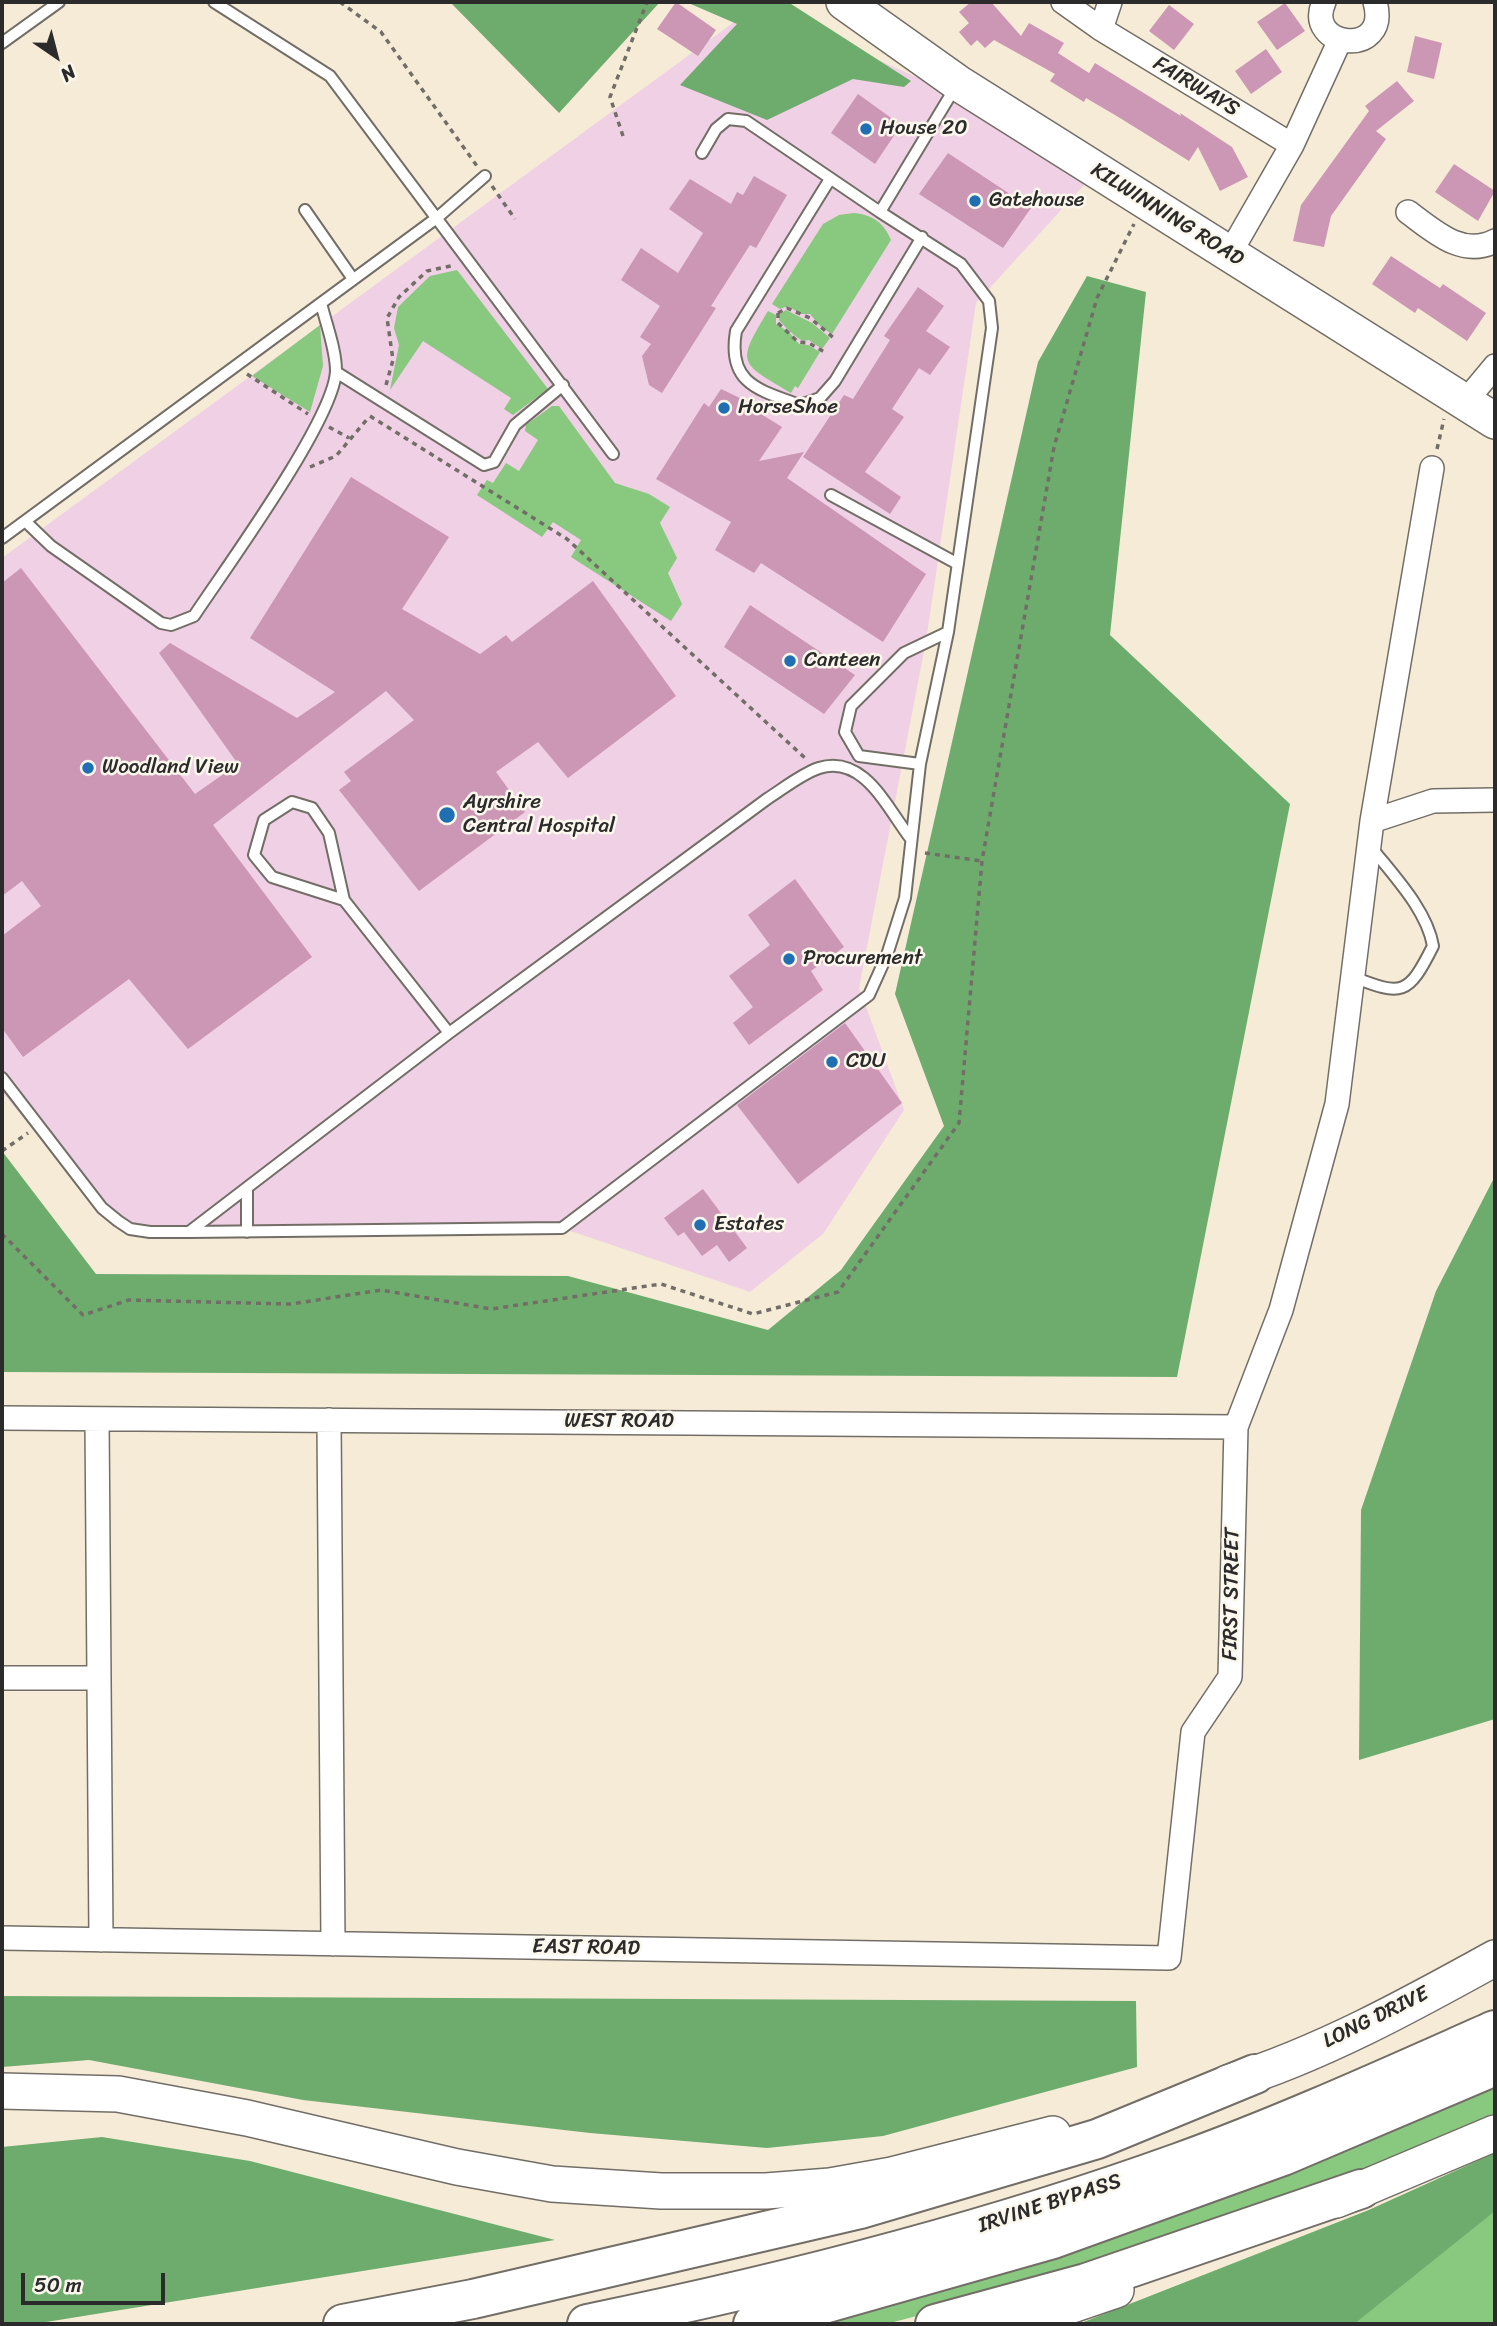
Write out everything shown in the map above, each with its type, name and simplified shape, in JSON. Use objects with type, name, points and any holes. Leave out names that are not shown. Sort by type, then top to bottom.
[{"type":"highway","name":"IRVINE BYPASS","points":[[587,2324],[689,2303],[860,2261],[1030,2212],[1178,2163],[1265,2129],[1495,2030]]},
{"type":"highway","name":"IRVINE BYPASS","points":[[753,2324],[1053,2239],[1283,2156],[1495,2066]]},
{"type":"highway","points":[[343,2324],[473,2299],[860,2209],[1097,2138],[1255,2074]]},
{"type":"highway","points":[[935,2324],[1086,2283],[1361,2189]]},
{"type":"main road","name":"KILWINNING ROAD","points":[[844,2],[958,83],[1495,421]]},
{"type":"main road","name":"LONG DRIVE","points":[[2,2091],[118,2094],[247,2118],[444,2164],[552,2184],[662,2191],[766,2191],[830,2186],[892,2175],[1123,2116],[1255,2074],[1377,2020],[1495,1958]]},
{"type":"main road","points":[[1016,2324],[1157,2275],[1495,2133]]},
{"type":"street","name":"FAIRWAYS","points":[[1063,2],[1101,29],[1292,145]]},
{"type":"street","points":[[1101,29],[1110,2]]},
{"type":"street","points":[[1324,2],[1321,16],[1323,25],[1340,40],[1355,41],[1373,29],[1377,11],[1375,2]]},
{"type":"street","points":[[1230,253],[1292,145],[1340,40]]},
{"type":"street","points":[[1408,212],[1447,240],[1472,247],[1483,247],[1495,241]]},
{"type":"street","points":[[1458,398],[1495,366]]},
{"type":"street","name":"FIRST STREET","points":[[1170,1958],[1193,1732],[1230,1677],[1236,1426],[1281,1310],[1337,1104],[1372,821],[1432,468]]},
{"type":"street","points":[[1372,821],[1412,805],[1433,801],[1495,800]]},
{"type":"street","name":"WEST ROAD","points":[[2,1418],[1236,1426]]},
{"type":"street","points":[[97,1419],[101,1940]]},
{"type":"street","points":[[328,1420],[333,1944]]},
{"type":"street","points":[[2,1678],[99,1678]]},
{"type":"street","name":"EAST ROAD","points":[[2,1938],[1170,1958]]},
{"type":"lane","points":[[2,43],[59,2]]},
{"type":"lane","points":[[214,2],[330,76],[613,454]]},
{"type":"lane","points":[[880,212],[958,83]]},
{"type":"lane","points":[[2,1078],[102,1208],[130,1229],[189,1233],[562,1227],[869,995],[887,955],[905,898],[920,764],[948,632],[992,327],[989,301],[961,264],[746,121],[729,120],[716,129],[702,153]]},
{"type":"lane","points":[[2,538],[438,218],[485,176]]},
{"type":"lane","points":[[830,179],[736,331],[733,351],[740,374],[758,390],[800,405],[820,398],[835,381],[922,237]]},
{"type":"lane","points":[[304,210],[353,279]]},
{"type":"lane","points":[[25,521],[51,546],[144,612],[171,625],[194,616],[284,478],[331,392],[336,372],[321,303]]},
{"type":"lane","points":[[336,372],[484,465],[494,462],[515,425],[563,385]]},
{"type":"lane","points":[[831,495],[958,564]]},
{"type":"lane","points":[[920,764],[859,756],[845,732],[851,706],[904,653],[948,632]]},
{"type":"lane","points":[[189,1233],[449,1032],[767,799],[817,769],[839,764],[861,773],[910,845]]},
{"type":"lane","points":[[344,900],[272,877],[254,855],[264,820],[292,802],[312,808],[329,833],[344,900],[449,1032]]},
{"type":"lane","points":[[1353,977],[1390,991],[1404,988],[1414,979],[1433,946],[1432,936],[1416,908],[1369,845]]},
{"type":"lane","points":[[247,1188],[247,1232]]},
{"type":"path","points":[[340,2],[380,32],[515,219]]},
{"type":"path","points":[[623,136],[610,97],[647,2]]},
{"type":"path","points":[[2,1234],[83,1315],[129,1300],[290,1304],[381,1290],[491,1309],[661,1284],[753,1314],[838,1293],[959,1124],[982,861],[1054,447],[1097,298],[1146,201]]},
{"type":"path","points":[[284,478],[336,456],[381,400],[393,360],[387,318],[400,297],[427,271],[471,261]]},
{"type":"path","points":[[826,354],[809,343],[798,342],[778,323],[778,313],[788,308],[810,318],[835,339]]},
{"type":"path","points":[[238,364],[251,379],[349,438]]},
{"type":"path","points":[[1432,468],[1458,398]]},
{"type":"path","points":[[370,416],[567,540],[817,769]]},
{"type":"path","points":[[910,845],[982,861]]},
{"type":"path","points":[[2,1151],[38,1125]]},
{"type":"shaded area","name":"Ayrshire Central Hospital","points":[[756,6],[1106,161],[976,303],[926,641],[859,988],[904,1110],[823,1234],[750,1292],[562,1228],[114,1227],[2,1092],[2,558]]},
{"type":"green space","points":[[450,2],[660,2],[559,113]]},
{"type":"green space","points":[[686,2],[788,2],[911,81],[904,87],[853,79],[767,120],[680,85],[737,24]]},
{"type":"green space","points":[[854,213],[877,221],[891,240],[832,334],[821,327],[810,314],[801,314],[788,306],[780,309],[772,304],[823,224],[839,215]]},
{"type":"green space","points":[[457,270],[548,389],[513,415],[504,409],[511,398],[423,341],[390,390],[399,345],[394,328],[398,307],[430,276]]},
{"type":"green space","points":[[1087,276],[1146,292],[1110,635],[1290,804],[1177,1377],[2,1372],[2,1151],[96,1274],[568,1276],[768,1330],[841,1270],[944,1126],[895,994],[1038,362]]},
{"type":"green space","points":[[786,310],[812,323],[830,338],[822,349],[809,340],[803,341],[781,323],[780,314]]},
{"type":"green space","points":[[768,311],[776,315],[776,324],[789,332],[799,344],[808,345],[820,352],[798,388],[795,386],[791,393],[761,375],[748,360],[751,342]]},
{"type":"green space","points":[[320,325],[323,366],[310,412],[252,376]]},
{"type":"green space","points":[[552,406],[559,406],[615,483],[649,494],[670,507],[660,523],[677,558],[668,573],[682,604],[671,621],[571,557],[581,540],[553,522],[542,537],[477,495],[487,480],[493,483],[506,463],[519,471],[538,440],[525,431],[526,425]]},
{"type":"green space","points":[[1495,1176],[1495,1719],[1359,1760],[1361,1510],[1436,1291]]},
{"type":"green space","points":[[2,1996],[1136,2001],[1137,2067],[883,2136],[767,2148],[590,2133],[303,2100],[89,2060],[2,2067]]},
{"type":"green space","points":[[1495,2083],[1495,2118],[1251,2215],[989,2297],[886,2324],[821,2324],[1163,2216],[1248,2186],[1415,2121]]},
{"type":"green space","points":[[102,2137],[250,2161],[555,2240],[40,2323],[2,2324],[2,2147]]},
{"type":"green space","points":[[1495,2153],[1495,2324],[1079,2324],[1369,2210]]},
{"type":"green space","points":[[1495,2153],[1495,2211],[1354,2324],[1079,2324],[1369,2210]]},
{"type":"building","points":[[676,2],[716,30],[698,56],[657,29]]},
{"type":"building","points":[[971,2],[991,2],[1021,36],[1029,23],[1064,43],[1058,53],[1089,73],[1095,63],[1181,116],[1180,113],[1232,147],[1248,177],[1220,191],[1198,147],[1189,161],[1086,98],[1084,102],[1050,81],[1055,74],[994,40],[985,48],[977,40],[971,46],[959,32],[969,23],[959,12]]},
{"type":"building","points":[[1285,3],[1305,31],[1277,50],[1257,22]]},
{"type":"building","points":[[1169,5],[1194,24],[1174,50],[1149,31]]},
{"type":"building","points":[[1415,36],[1442,43],[1434,79],[1407,72]]},
{"type":"building","points":[[1266,49],[1282,72],[1251,94],[1235,71]]},
{"type":"building","points":[[1397,81],[1414,101],[1376,131],[1386,139],[1331,216],[1324,247],[1293,241],[1301,205],[1369,111],[1365,106]]},
{"type":"building","name":"House 20","points":[[858,94],[901,125],[875,164],[831,133]]},
{"type":"building","name":"Gatehouse","points":[[948,153],[1031,208],[1003,248],[919,194]]},
{"type":"building","points":[[1454,164],[1495,191],[1478,221],[1435,192]]},
{"type":"building","points":[[754,176],[787,195],[756,248],[750,245],[711,306],[716,308],[662,393],[649,385],[642,356],[651,344],[640,337],[660,306],[621,280],[641,248],[678,273],[703,233],[669,209],[690,179],[731,204],[737,192],[743,195]]},
{"type":"building","points":[[1391,256],[1440,288],[1443,284],[1486,313],[1467,341],[1418,308],[1415,313],[1372,284]]},
{"type":"building","points":[[918,287],[944,306],[926,331],[950,347],[930,375],[919,368],[892,409],[904,417],[865,472],[901,497],[890,514],[803,457],[844,395],[853,399],[890,340],[884,336]]},
{"type":"building","points":[[721,389],[763,409],[761,414],[782,427],[759,461],[804,452],[787,478],[926,574],[883,642],[761,563],[754,573],[715,550],[731,522],[656,479],[704,403],[709,407]]},
{"type":"building","name":"Woodland View","points":[[351,477],[449,537],[402,609],[480,654],[506,635],[512,642],[593,581],[676,696],[568,778],[538,742],[496,772],[525,812],[419,891],[339,790],[351,781],[344,772],[414,720],[386,691],[213,825],[312,957],[188,1049],[129,979],[23,1057],[2,1028],[2,936],[41,906],[22,881],[2,896],[2,583],[21,568],[195,794],[238,764],[159,653],[170,643],[297,718],[335,692],[250,638]]},
{"type":"building","name":"Canteen","points":[[750,605],[855,675],[824,714],[724,647]]},
{"type":"building","name":"Procurement","points":[[795,879],[844,947],[811,971],[823,990],[749,1045],[733,1023],[753,1007],[729,976],[770,945],[748,915]]},
{"type":"building","name":"CDU","points":[[845,1023],[902,1103],[798,1184],[737,1105]]},
{"type":"building","name":"Estates","points":[[703,1189],[747,1248],[729,1262],[717,1245],[702,1256],[684,1232],[678,1236],[664,1218]]},
{"type":"place","name":"House 20","points":[[866,129]]},
{"type":"place","name":"Gatehouse","points":[[975,201]]},
{"type":"place","name":"HorseShoe","points":[[724,408]]},
{"type":"place","name":"Canteen","points":[[790,661]]},
{"type":"place","name":"Woodland View","points":[[88,768]]},
{"type":"place","name":"Ayrshire Central Hospital","points":[[447,815]]},
{"type":"place","name":"Procurement","points":[[789,959]]},
{"type":"place","name":"CDU","points":[[832,1062]]},
{"type":"place","name":"Estates","points":[[700,1225]]}]
